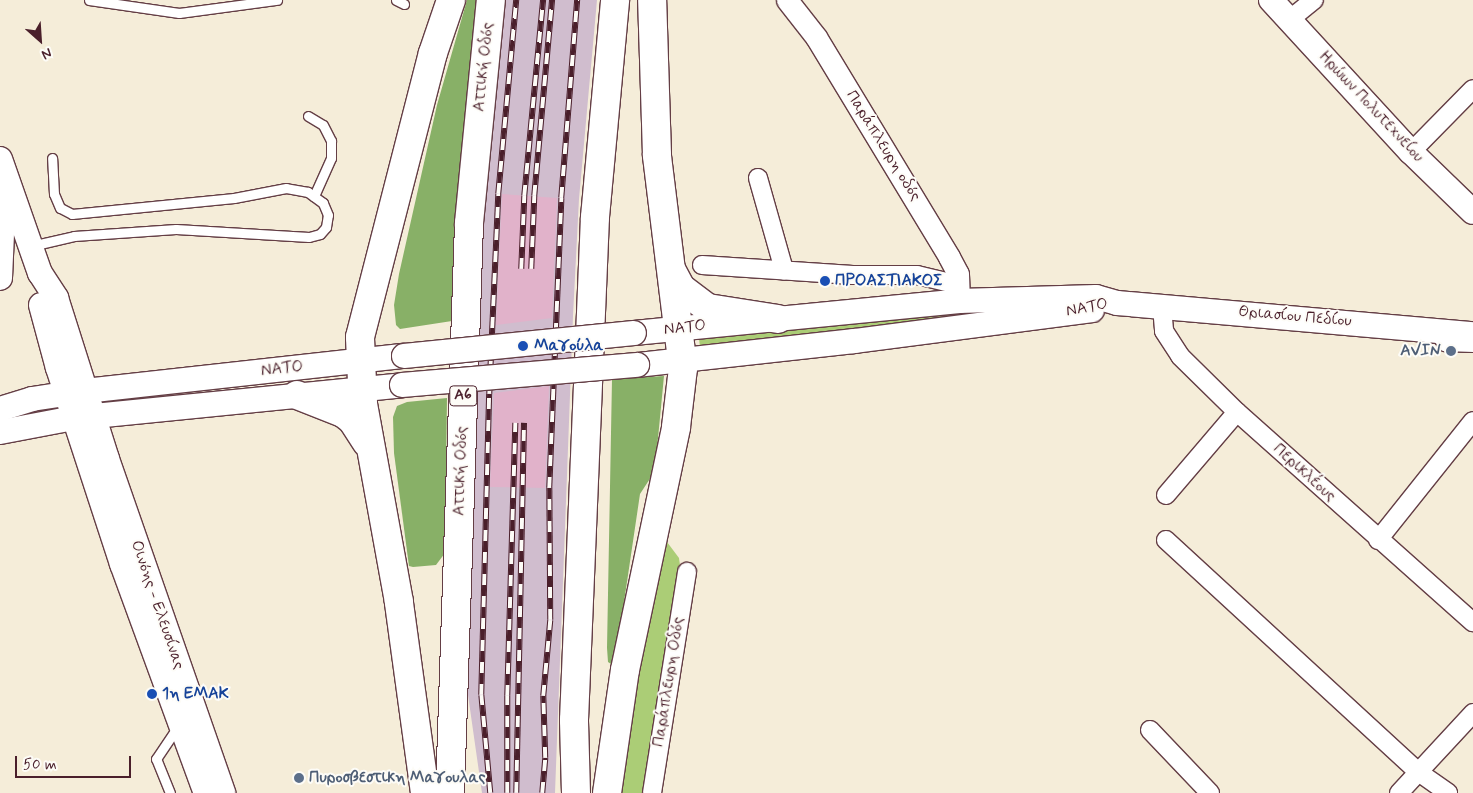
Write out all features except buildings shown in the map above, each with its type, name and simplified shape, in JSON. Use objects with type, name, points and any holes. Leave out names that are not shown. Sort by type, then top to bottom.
[{"type":"highway","points":[[425,793],[399,602],[361,389],[362,327],[433,53],[451,0]]},
{"type":"highway","name":"Αττική Οδός","points":[[450,793],[469,223],[491,0]]},
{"type":"highway","points":[[576,793],[574,720],[593,246],[615,0]]},
{"type":"highway","points":[[607,793],[638,600],[676,427],[684,361],[658,164],[652,0]]},
{"type":"highway","points":[[672,271],[681,288],[708,308],[778,319]]},
{"type":"highway","points":[[297,395],[343,413],[362,433],[371,452]]},
{"type":"main road","name":"Ηρώων Πολυτεχνείου","points":[[1271,0],[1411,152],[1473,212]]},
{"type":"main road","points":[[2,165],[40,273],[41,304],[76,392],[84,418]]},
{"type":"main road","points":[[0,278],[2,165]]},
{"type":"main road","name":"ΝΑΤΟ","points":[[0,409],[76,392],[361,360],[778,319],[959,293],[1096,297],[1117,303]]},
{"type":"main road","name":"ΝΑΤΟ","points":[[0,432],[84,418],[297,395],[684,361],[1090,310],[1117,303]]},
{"type":"main road","name":"Θριασίου Πεδίου","points":[[1117,303],[1473,334]]},
{"type":"main road","points":[[107,459],[109,440],[114,429],[141,412]]},
{"type":"main road","name":"Οινόης - Ελευσίνας","points":[[84,418],[107,459],[223,793]]},
{"type":"main road","name":"Οινόης - Ελευσίνας","points":[[84,418],[180,724],[206,793]]},
{"type":"street","name":"Παράπλευρη οδός","points":[[787,0],[803,17],[888,151],[958,274],[959,293]]},
{"type":"street","points":[[1289,20],[1314,0]]},
{"type":"street","points":[[1411,152],[1473,89]]},
{"type":"street","points":[[758,178],[784,270]]},
{"type":"street","points":[[702,265],[917,275],[959,293]]},
{"type":"street","name":"Περικλέους","points":[[1162,307],[1164,331],[1170,343],[1237,412],[1378,540],[1473,622]]},
{"type":"street","points":[[1166,495],[1237,412]]},
{"type":"street","points":[[1378,540],[1473,421]]},
{"type":"street","points":[[1166,540],[1417,771],[1448,793]]},
{"type":"street","name":"Παράπλευρη Οδός","points":[[652,793],[687,572]]},
{"type":"street","points":[[1399,793],[1417,771],[1473,713]]},
{"type":"street","points":[[1150,730],[1210,793]]},
{"type":"lane","points":[[89,0],[178,13],[277,0]]},
{"type":"lane","points":[[396,0],[404,4]]},
{"type":"lane","points":[[308,116],[323,125],[331,142],[331,158],[314,196]]},
{"type":"lane","points":[[30,246],[74,236],[176,229],[309,237],[320,234],[326,227],[328,215],[323,203],[314,196],[286,188],[258,195],[72,214],[60,208],[54,194],[52,158]]},
{"type":"lane","points":[[1430,330],[1444,346],[1473,347]]},
{"type":"lane","points":[[170,793],[156,759],[180,724]]},
{"type":"shaded area","points":[[498,0],[597,0],[579,199],[555,793],[482,793],[468,695],[468,487],[473,328]]},
{"type":"green space","points":[[467,0],[479,0],[473,33],[452,321],[400,329],[396,325],[394,305],[399,274],[437,105]]},
{"type":"green space","points":[[973,307],[973,317],[700,348],[699,338]]},
{"type":"green space","points":[[664,376],[656,459],[653,474],[640,494],[615,663],[611,664],[608,662],[607,648],[612,379]]},
{"type":"green space","points":[[447,398],[445,553],[436,565],[413,567],[409,566],[394,453],[393,417],[397,406],[407,402]]},
{"type":"green space","points":[[667,542],[679,558],[681,573],[646,793],[620,793],[642,649]]},
{"type":"railway","points":[[490,793],[481,695],[489,394],[498,194],[516,0]]},
{"type":"railway","points":[[521,269],[524,196],[543,0]]},
{"type":"railway","points":[[531,269],[534,196],[552,0]]},
{"type":"railway","points":[[542,793],[545,758],[543,696],[550,620],[549,488],[561,198],[577,0]]},
{"type":"railway","points":[[507,793],[507,696],[515,423]]},
{"type":"railway","points":[[516,793],[524,423]]},
{"type":"place","name":"ΠΡΟΑΣΤΙΑΚΟΣ","points":[[825,281]]},
{"type":"place","name":"Μαγούλα","points":[[523,346]]},
{"type":"place","name":"AVIN","points":[[1451,351]]},
{"type":"place","name":"1η ΕΜΑΚ","points":[[152,694]]},
{"type":"place","name":"Πυροσβεστικη Μαγουλας","points":[[299,778]]}]
